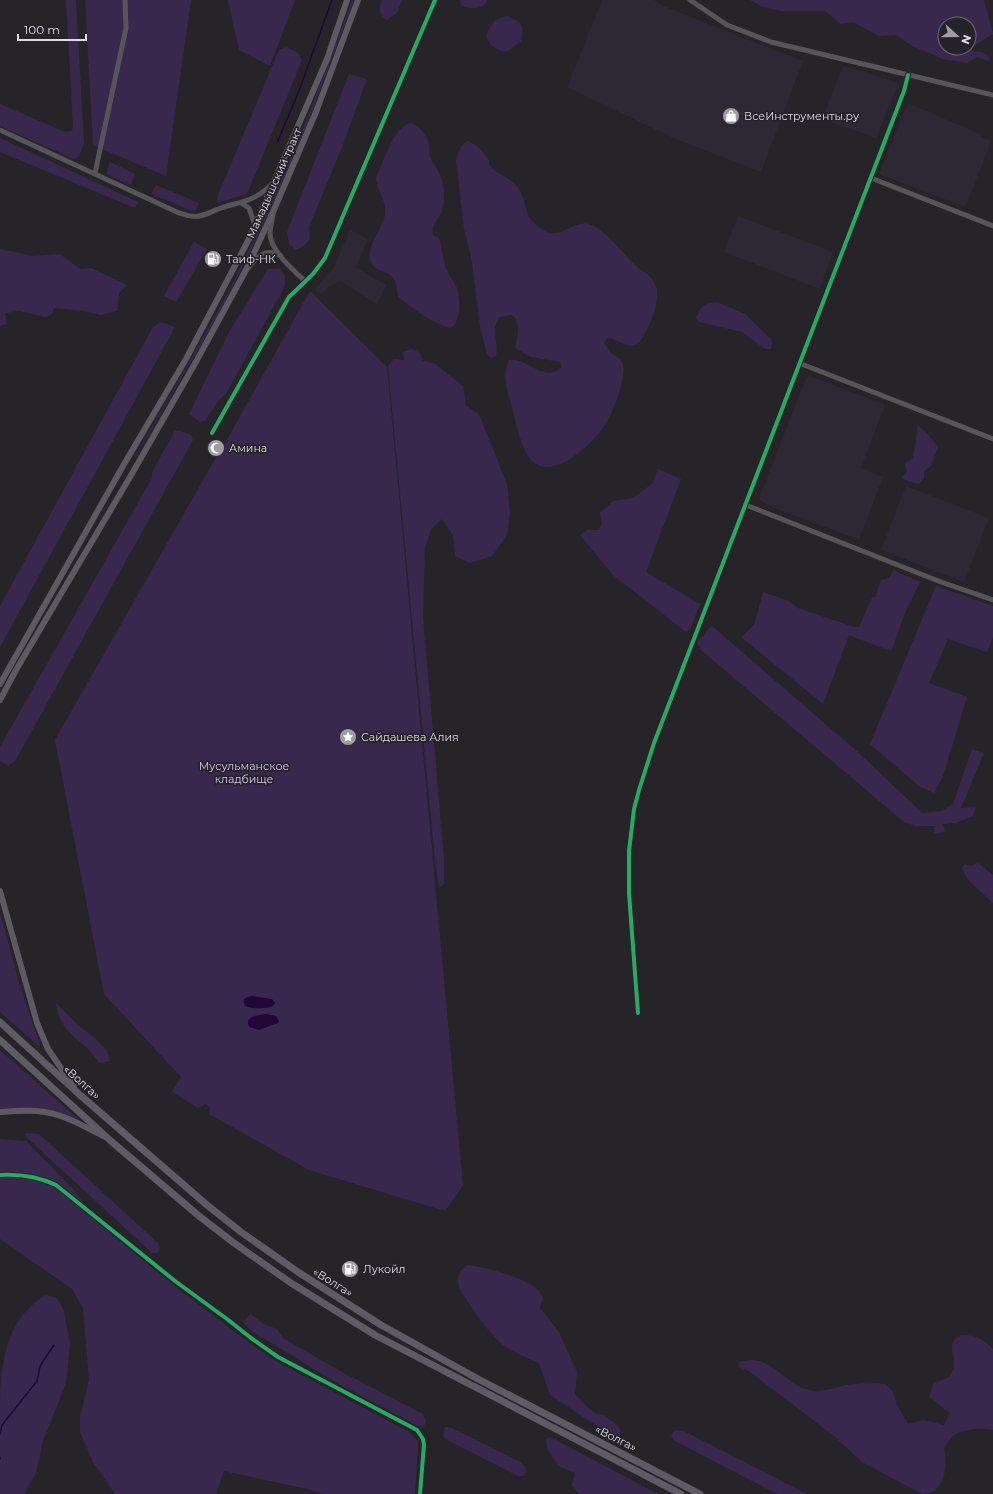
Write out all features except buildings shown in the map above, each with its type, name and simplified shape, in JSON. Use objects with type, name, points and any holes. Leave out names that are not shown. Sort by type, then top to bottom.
[{"type":"highway","name":"«Волга»","points":[[0,1022],[80,1095],[207,1205],[241,1232],[298,1272],[381,1325],[464,1372],[700,1494]]},
{"type":"highway","name":"«Волга»","points":[[0,1040],[112,1142],[166,1188],[234,1243],[291,1283],[338,1313],[405,1351],[681,1494]]},
{"type":"main road","name":"Мамадышский тракт","points":[[0,684],[123,466],[186,359],[255,227],[327,59],[348,0]]},
{"type":"main road","name":"Мамадышский тракт","points":[[0,700],[20,663],[197,360],[246,270],[316,112],[358,0]]},
{"type":"main road","points":[[0,890],[37,1023],[48,1049],[80,1095]]},
{"type":"main road","points":[[0,1112],[37,1111],[56,1114],[73,1120],[112,1142]]},
{"type":"street","points":[[95,173],[126,28],[125,0]]},
{"type":"street","points":[[212,433],[289,297],[313,274],[325,258],[435,0]]},
{"type":"street","points":[[690,0],[723,23],[755,37],[993,95]]},
{"type":"street","points":[[638,1013],[629,893],[629,851],[634,809],[645,769],[904,91],[908,75]]},
{"type":"street","points":[[0,130],[179,213],[192,217],[208,214],[221,208],[241,203],[256,197],[264,192],[276,178]]},
{"type":"street","points":[[871,178],[993,226]]},
{"type":"street","points":[[241,203],[249,208],[255,227]]},
{"type":"street","points":[[273,212],[270,233],[272,242],[281,257],[305,281]]},
{"type":"street","points":[[246,270],[265,253],[272,252],[281,257]]},
{"type":"street","points":[[800,363],[993,439]]},
{"type":"street","points":[[746,505],[941,582],[993,600]]},
{"type":"street","points":[[0,1175],[26,1175],[45,1180],[56,1186],[175,1281],[227,1319],[250,1338],[278,1357],[417,1430],[423,1439],[424,1445],[420,1494]]},
{"type":"shaded area","points":[[602,0],[654,0],[666,7],[803,61],[761,172],[673,138],[567,87]]},
{"type":"shaded area","points":[[843,66],[899,83],[876,138],[822,119]]},
{"type":"shaded area","points":[[908,103],[980,134],[981,137],[991,141],[967,204],[962,206],[879,174]]},
{"type":"shaded area","points":[[738,216],[833,252],[820,289],[724,252]]},
{"type":"shaded area","points":[[350,230],[368,239],[356,267],[386,285],[377,304],[340,281],[328,287],[322,294],[315,289],[334,267]]},
{"type":"shaded area","points":[[810,376],[885,405],[861,468],[883,477],[859,540],[767,505],[760,500],[762,491],[806,378]]},
{"type":"shaded area","points":[[906,486],[989,518],[964,582],[881,550]]},
{"type":"shaded area","points":[[252,996],[272,999],[275,1003],[273,1006],[263,1008],[251,1008],[245,1006],[245,999]]},
{"type":"shaded area","points":[[266,1014],[276,1016],[279,1021],[278,1023],[259,1030],[249,1027],[248,1020],[250,1018]]},
{"type":"green space","points":[[66,0],[76,0],[84,144],[79,156],[74,159],[0,126],[0,104],[60,130],[66,132],[72,131],[73,125]]},
{"type":"green space","points":[[85,0],[191,0],[166,176],[93,145]]},
{"type":"green space","points":[[228,0],[295,0],[270,66],[239,50]]},
{"type":"green space","points":[[352,0],[354,0],[308,122],[276,197],[251,250],[217,317],[135,458],[213,320],[269,207],[299,138]]},
{"type":"green space","points":[[382,0],[402,0],[397,13],[387,20],[380,12]]},
{"type":"green space","points":[[460,0],[488,0],[483,6],[469,8],[461,5]]},
{"type":"green space","points":[[750,0],[984,0],[993,34],[977,44],[977,16],[937,16],[937,56],[977,56],[977,52],[982,52],[990,57],[989,61],[977,57],[967,63],[942,59],[914,47],[896,35],[879,36],[853,22],[841,24],[825,11],[781,11],[761,6]]},
{"type":"green space","points":[[507,16],[521,24],[522,35],[521,41],[513,48],[504,51],[494,47],[488,41],[486,35],[495,20]]},
{"type":"green space","points":[[286,47],[298,53],[302,60],[247,194],[217,203],[218,195],[279,50]]},
{"type":"green space","points":[[349,74],[367,79],[342,147],[309,227],[310,239],[303,247],[295,250],[289,244],[287,232]]},
{"type":"green space","points":[[410,123],[422,131],[428,141],[430,157],[440,175],[443,184],[443,207],[432,231],[433,235],[439,238],[445,267],[457,288],[459,313],[455,325],[450,328],[429,319],[398,297],[394,279],[388,273],[373,266],[370,258],[373,241],[382,225],[385,214],[385,205],[376,178],[385,155],[398,132]]},
{"type":"green space","points":[[0,138],[138,202],[135,208],[0,152]]},
{"type":"green space","points":[[467,141],[477,146],[489,161],[490,166],[493,169],[516,185],[522,195],[528,215],[540,228],[553,234],[559,233],[576,225],[588,224],[594,227],[608,237],[638,268],[649,276],[654,282],[657,290],[654,313],[643,337],[638,343],[631,346],[607,338],[604,343],[611,353],[621,361],[623,365],[618,398],[607,422],[598,435],[582,450],[564,463],[554,466],[545,467],[536,464],[532,461],[524,448],[516,425],[506,386],[505,374],[509,360],[523,362],[548,373],[562,367],[560,362],[531,357],[515,348],[518,335],[518,326],[512,315],[500,317],[495,327],[496,356],[491,358],[487,354],[480,327],[472,262],[464,229],[456,160],[460,149]]},
{"type":"green space","points":[[110,162],[135,174],[131,185],[106,174]]},
{"type":"green space","points":[[156,185],[199,203],[195,212],[151,194]]},
{"type":"green space","points":[[194,242],[207,249],[176,302],[164,296]]},
{"type":"green space","points":[[0,249],[33,256],[60,254],[80,269],[91,268],[127,285],[119,293],[117,311],[101,315],[84,311],[54,308],[52,314],[46,317],[19,311],[5,313],[7,324],[0,326]]},
{"type":"green space","points":[[280,268],[285,276],[285,286],[227,392],[219,400],[205,421],[200,422],[189,414],[229,332],[268,269]]},
{"type":"green space","name":"Мусульманское кладбище","points":[[310,291],[387,367],[463,1185],[445,1211],[309,1170],[209,1114],[210,1108],[206,1104],[198,1108],[172,1092],[181,1077],[104,994],[55,740],[218,454],[212,448],[215,444],[221,449],[224,445]]},
{"type":"green space","points":[[717,302],[745,314],[771,339],[771,349],[765,349],[742,332],[699,322],[696,318],[700,310],[706,305]]},
{"type":"green space","points":[[161,322],[175,327],[0,647],[0,606],[153,327]]},
{"type":"green space","points":[[412,349],[420,353],[423,361],[434,363],[463,386],[466,406],[479,414],[507,484],[510,513],[507,535],[492,556],[470,563],[455,556],[453,535],[442,519],[431,529],[425,548],[423,617],[444,858],[444,884],[439,888],[435,860],[388,366],[394,359],[404,360],[403,352]]},
{"type":"green space","points":[[918,426],[927,433],[938,447],[931,466],[924,471],[924,478],[919,484],[909,482],[902,477],[907,472],[905,463],[913,459]]},
{"type":"green space","points":[[175,431],[181,431],[191,435],[193,440],[15,761],[8,766],[0,761],[0,747],[152,478],[152,472]]},
{"type":"green space","points":[[658,469],[681,479],[646,572],[700,604],[690,629],[686,632],[613,575],[580,535],[587,530],[599,530],[602,523],[600,513],[613,501],[633,498],[652,484]]},
{"type":"green space","points":[[893,570],[920,582],[905,613],[892,649],[890,651],[849,635],[823,704],[741,637],[754,625],[763,592],[789,601],[798,608],[854,627],[859,627],[872,598],[876,596],[881,580],[889,578]]},
{"type":"green space","points":[[936,586],[993,606],[993,637],[987,652],[948,639],[929,683],[967,697],[943,776],[934,793],[920,787],[870,744]]},
{"type":"green space","points":[[712,626],[859,753],[922,813],[941,811],[953,804],[972,749],[984,753],[961,808],[976,807],[973,816],[956,823],[943,824],[945,831],[937,834],[934,832],[935,826],[915,826],[904,822],[701,650],[698,645],[698,639],[705,635],[707,630]]},
{"type":"green space","points":[[978,863],[993,875],[993,903],[969,881],[962,869],[964,864],[972,866]]},
{"type":"green space","points":[[0,913],[21,989],[40,1047],[0,1012]]},
{"type":"green space","points":[[56,1003],[79,1026],[106,1049],[110,1061],[99,1063],[87,1048],[68,1030],[62,1023],[58,1014]]},
{"type":"green space","points":[[0,1050],[79,1120],[50,1110],[21,1108],[0,1109]]},
{"type":"green space","points":[[27,1133],[39,1134],[158,1243],[160,1249],[157,1253],[152,1253],[24,1135]]},
{"type":"green space","points":[[0,1139],[26,1141],[78,1194],[92,1218],[172,1284],[251,1344],[279,1363],[409,1432],[417,1440],[418,1447],[415,1494],[324,1494],[224,1471],[216,1494],[115,1494],[93,1462],[80,1432],[80,1417],[89,1380],[83,1308],[72,1289],[0,1239]]},
{"type":"green space","points":[[467,1265],[513,1276],[530,1284],[538,1290],[543,1298],[540,1308],[559,1332],[577,1372],[575,1394],[595,1413],[603,1415],[618,1425],[621,1431],[618,1440],[550,1395],[539,1363],[507,1348],[490,1332],[459,1288],[459,1275]]},
{"type":"green space","points":[[46,1295],[57,1298],[64,1311],[70,1344],[66,1383],[43,1441],[36,1473],[24,1494],[0,1494],[0,1406],[2,1369],[11,1335],[19,1320],[31,1306]]},
{"type":"green space","points":[[250,1314],[264,1324],[277,1329],[283,1338],[340,1371],[423,1414],[426,1421],[424,1426],[418,1426],[335,1382],[252,1331],[243,1322]]},
{"type":"green space","points":[[961,1335],[978,1338],[993,1349],[993,1430],[982,1429],[964,1431],[953,1436],[948,1441],[944,1449],[945,1471],[943,1478],[936,1489],[930,1493],[922,1494],[862,1462],[834,1436],[749,1371],[739,1367],[738,1363],[749,1360],[759,1361],[775,1369],[800,1387],[813,1391],[828,1390],[856,1384],[886,1384],[893,1392],[897,1405],[908,1424],[923,1420],[944,1425],[950,1413],[929,1397],[933,1384],[949,1377],[954,1368],[952,1345],[953,1342]]},
{"type":"green space","points":[[445,1427],[452,1428],[520,1462],[525,1467],[526,1472],[524,1476],[518,1476],[447,1440],[443,1436]]},
{"type":"green space","points":[[675,1430],[684,1431],[807,1494],[777,1494],[675,1441],[671,1436]]},
{"type":"green space","points":[[550,1437],[658,1494],[579,1494],[572,1485],[575,1473],[558,1466],[547,1448],[546,1439]]},
{"type":"waterway","points":[[277,143],[297,96],[332,0]]},
{"type":"waterway","points":[[0,1434],[2,1425],[37,1381],[40,1366],[54,1345]]},
{"type":"cycle path","points":[[212,433],[289,297],[313,274],[325,258],[435,0]]},
{"type":"cycle path","points":[[638,1013],[629,893],[629,851],[634,809],[639,790],[654,743],[904,91],[908,75]]},
{"type":"cycle path","points":[[0,1175],[28,1176],[56,1185],[175,1281],[278,1357],[417,1430],[423,1439],[424,1445],[420,1494]]},
{"type":"place","name":"ВсеИнструменты.ру","points":[[731,116]]},
{"type":"place","name":"Таиф-НК","points":[[213,259]]},
{"type":"place","name":"Амина","points":[[216,448]]},
{"type":"place","name":"Сайдашева Алия","points":[[348,737]]},
{"type":"place","name":"Лукойл","points":[[350,1269]]}]
